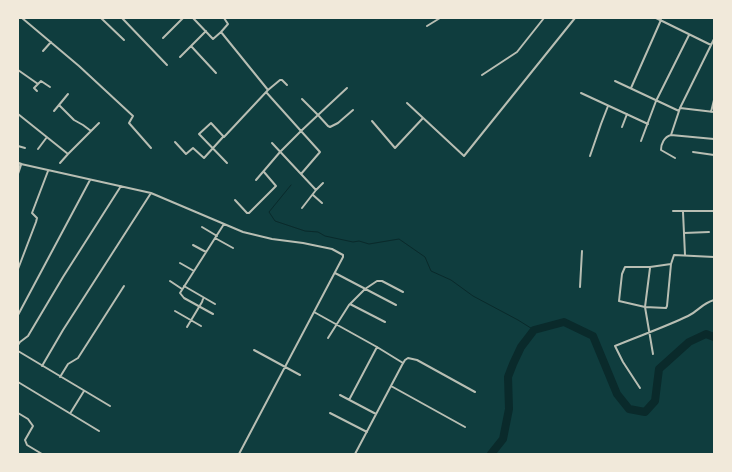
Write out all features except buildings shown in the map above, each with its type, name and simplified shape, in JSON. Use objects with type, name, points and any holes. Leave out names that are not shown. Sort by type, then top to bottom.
[{"type":"street","points":[[22,18],[79,66],[132,116],[129,123],[151,148]]},
{"type":"street","points":[[101,18],[124,40]]},
{"type":"street","points":[[122,18],[167,65]]},
{"type":"street","points":[[163,38],[183,18]]},
{"type":"street","points":[[193,18],[212,39],[228,24],[224,18]]},
{"type":"street","points":[[427,26],[440,18]]},
{"type":"street","points":[[482,75],[517,52],[544,18]]},
{"type":"street","points":[[407,103],[464,156],[574,18]]},
{"type":"street","points":[[656,18],[711,46]]},
{"type":"street","points":[[631,88],[661,20]]},
{"type":"street","points":[[180,57],[206,32]]},
{"type":"street","points":[[221,32],[267,91],[320,152],[301,174]]},
{"type":"street","points":[[642,141],[656,101],[689,35]]},
{"type":"street","points":[[671,135],[679,109],[714,39]]},
{"type":"street","points":[[43,51],[51,42]]},
{"type":"street","points":[[191,46],[216,73]]},
{"type":"street","points":[[18,70],[38,84]]},
{"type":"street","points":[[175,142],[186,154],[193,148],[204,158],[267,91],[280,80],[287,85]]},
{"type":"street","points":[[37,91],[34,88],[43,81],[50,87]]},
{"type":"street","points":[[615,81],[656,101],[679,109],[714,112]]},
{"type":"street","points":[[256,180],[280,152],[347,88]]},
{"type":"street","points":[[581,93],[648,124]]},
{"type":"street","points":[[54,111],[68,94]]},
{"type":"street","points":[[302,98],[330,127],[353,110]]},
{"type":"street","points":[[710,112],[714,100]]},
{"type":"street","points":[[59,105],[74,120],[84,125],[91,132]]},
{"type":"street","points":[[590,156],[608,106]]},
{"type":"street","points":[[18,114],[68,154]]},
{"type":"street","points":[[622,127],[627,114]]},
{"type":"street","points":[[372,122],[395,148],[423,118]]},
{"type":"street","points":[[60,163],[99,123]]},
{"type":"street","points":[[224,137],[211,123],[199,134],[227,163]]},
{"type":"street","points":[[675,158],[661,150],[665,138],[671,135],[714,139]]},
{"type":"street","points":[[38,148],[47,137]]},
{"type":"street","points":[[272,143],[316,190]]},
{"type":"street","points":[[18,146],[25,148]]},
{"type":"street","points":[[693,152],[714,155]]},
{"type":"street","points":[[18,173],[19,163],[151,193],[243,232],[332,249],[343,255],[239,454]]},
{"type":"street","points":[[18,269],[36,222],[32,212],[48,170]]},
{"type":"street","points":[[235,200],[248,214],[275,187],[276,185],[263,171]]},
{"type":"street","points":[[18,314],[90,180]]},
{"type":"street","points":[[302,208],[323,183]]},
{"type":"street","points":[[18,345],[28,336],[121,186]]},
{"type":"street","points":[[42,366],[151,193]]},
{"type":"street","points":[[313,195],[322,203]]},
{"type":"street","points":[[673,212],[714,211]]},
{"type":"street","points":[[683,212],[685,255]]},
{"type":"street","points":[[212,314],[180,293],[224,224]]},
{"type":"street","points":[[202,227],[232,248]]},
{"type":"street","points":[[684,233],[709,232]]},
{"type":"street","points":[[193,245],[206,252]]},
{"type":"street","points":[[580,288],[582,250]]},
{"type":"street","points":[[671,264],[650,267],[625,267],[622,274],[619,301],[667,308],[671,264],[674,255],[714,257]]},
{"type":"street","points":[[180,263],[194,271]]},
{"type":"street","points":[[650,267],[645,306],[653,354]]},
{"type":"street","points":[[335,273],[396,305]]},
{"type":"street","points":[[328,338],[350,304],[365,289],[377,281],[382,281],[403,292]]},
{"type":"street","points":[[170,282],[214,304]]},
{"type":"street","points":[[60,377],[68,364],[78,358],[124,286]]},
{"type":"street","points":[[187,327],[202,302],[202,297]]},
{"type":"street","points":[[640,388],[615,346],[680,320],[696,312],[707,302],[714,300]]},
{"type":"street","points":[[350,304],[385,322]]},
{"type":"street","points":[[175,311],[201,326]]},
{"type":"street","points":[[314,312],[403,363]]},
{"type":"street","points":[[349,400],[377,347]]},
{"type":"street","points":[[254,350],[300,375]]},
{"type":"street","points":[[18,352],[110,406]]},
{"type":"street","points":[[355,454],[403,363],[408,358],[412,358],[475,392]]},
{"type":"street","points":[[18,382],[99,431]]},
{"type":"street","points":[[391,386],[465,427]]},
{"type":"street","points":[[71,413],[84,391]]},
{"type":"street","points":[[340,395],[376,414]]},
{"type":"street","points":[[18,413],[32,424],[32,429],[26,440],[27,445],[42,454]]},
{"type":"street","points":[[330,413],[367,432]]},
{"type":"waterway","points":[[291,185],[269,212],[275,221],[305,231],[318,232],[325,236],[353,242],[359,241],[369,244],[399,239],[425,257],[431,271],[451,280],[473,296],[534,330]]},
{"type":"waterway","points":[[491,454],[503,439],[509,409],[508,377],[521,347],[534,330],[564,322],[593,336],[617,394],[629,409],[645,412],[655,401],[659,369],[689,342],[706,334],[714,337]]}]
